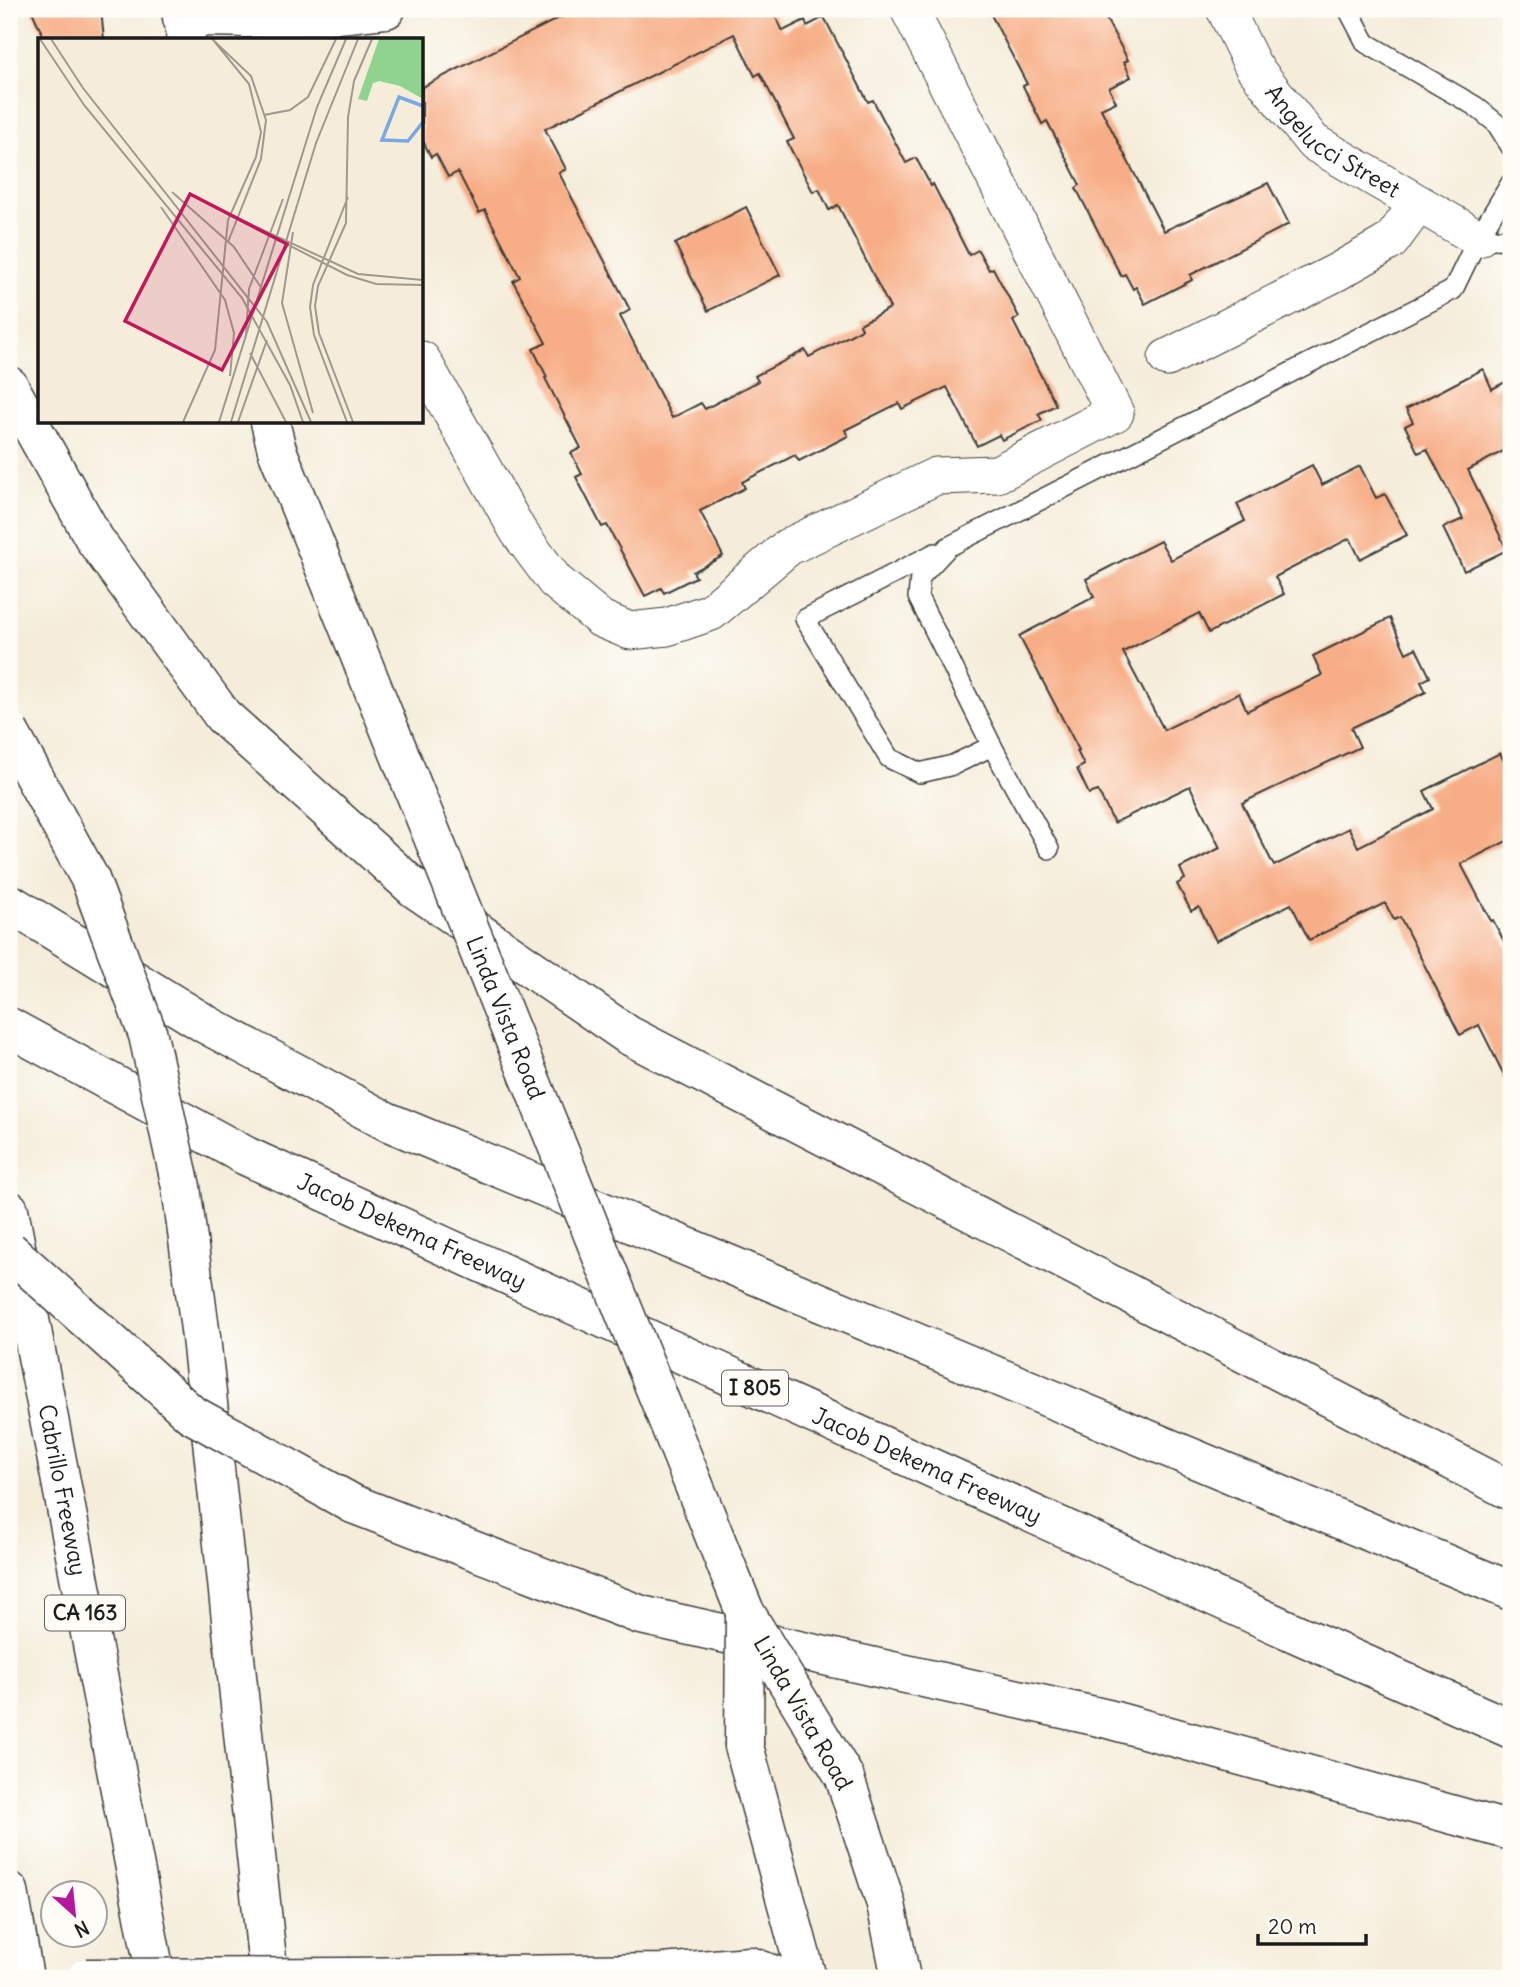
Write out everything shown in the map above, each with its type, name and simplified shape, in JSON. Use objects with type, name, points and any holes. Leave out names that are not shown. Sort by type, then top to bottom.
[{"type":"main road","points":[[184,22],[333,28],[386,9]]},
{"type":"main road","points":[[9,386],[95,540],[223,716],[414,888],[628,1035],[1511,1491]]},
{"type":"main road","name":"Linda Vista Road","points":[[274,436],[745,1612],[844,1776],[886,1905],[901,1978]]},
{"type":"main road","points":[[9,731],[90,879],[148,1035],[181,1187],[201,1337],[270,1978]]},
{"type":"main road","points":[[9,903],[207,1025],[386,1121],[1511,1591]]},
{"type":"main road","name":"Jacob Dekema Freeway","points":[[9,1027],[246,1156],[1511,1729]]},
{"type":"main road","name":"Cabrillo Freeway","points":[[9,1210],[12,1249],[156,1978]]},
{"type":"main road","points":[[12,1249],[191,1414],[353,1504],[640,1615],[1108,1719],[1511,1831]]},
{"type":"main road","name":"Linda Vista Road","points":[[745,1612],[744,1746],[807,1978]]},
{"type":"main road","points":[[9,1891],[24,1978]]},
{"type":"main road","points":[[86,1978],[662,1973],[750,1966],[782,1978]]},
{"type":"street","points":[[424,364],[518,531],[555,581],[601,619],[630,631],[667,626],[711,612],[788,547],[936,476],[997,474],[1115,413],[909,9]]},
{"type":"street","name":"Angelucci Street","points":[[1225,9],[1253,66],[1313,142],[1418,204],[1495,239]]},
{"type":"street","points":[[1167,358],[1337,272],[1391,241],[1418,204]]},
{"type":"lane","points":[[1348,9],[1366,43],[1475,106],[1496,123],[1511,147]]},
{"type":"lane","points":[[992,746],[953,765],[920,773],[889,758],[805,619],[1452,290],[1495,239],[1511,183]]},
{"type":"lane","points":[[948,547],[920,577],[918,597],[992,746],[1049,849]]},
{"type":"building","points":[[31,9],[101,9],[104,38],[44,38]]},
{"type":"building","points":[[577,9],[784,9],[774,14],[783,31],[805,20],[807,26],[824,17],[868,102],[873,100],[906,163],[916,158],[931,186],[933,184],[969,255],[978,250],[989,270],[993,268],[1019,317],[1013,321],[1056,405],[1038,414],[1042,420],[1002,440],[999,435],[977,446],[947,387],[902,409],[899,403],[845,430],[848,436],[799,461],[795,455],[742,482],[745,488],[700,511],[723,556],[693,572],[696,577],[664,593],[661,588],[645,596],[607,525],[602,527],[576,477],[582,474],[571,453],[581,448],[533,349],[546,343],[513,281],[520,277],[485,210],[479,213],[458,172],[448,177],[436,154],[431,157],[424,143],[424,86]],"holes":[[[734,34],[755,76],[760,73],[794,139],[787,142],[813,192],[819,189],[829,210],[838,205],[890,308],[860,324],[862,329],[809,357],[805,350],[755,376],[758,381],[705,409],[701,403],[672,418],[620,316],[630,310],[559,173],[566,169],[545,129]]]},
{"type":"building","points":[[988,9],[1101,9],[1128,60],[1124,62],[1131,77],[1109,88],[1116,102],[1101,109],[1164,231],[1268,183],[1289,224],[1190,275],[1192,280],[1145,304],[1125,274],[1121,276],[1076,188],[1080,185],[1047,121],[1042,124],[1023,86],[1027,84]]},
{"type":"building","points":[[746,207],[780,275],[708,311],[675,244]]},
{"type":"building","points":[[1483,369],[1492,389],[1511,379],[1511,447],[1468,470],[1507,550],[1464,571],[1443,528],[1463,519],[1427,449],[1418,453],[1405,426],[1413,422],[1406,409]]},
{"type":"building","points":[[1312,465],[1322,485],[1360,466],[1376,498],[1385,494],[1407,535],[1360,559],[1350,538],[1275,577],[1284,594],[1209,633],[1199,613],[1123,652],[1164,730],[1239,693],[1247,711],[1322,675],[1313,656],[1390,618],[1406,653],[1416,648],[1430,677],[1421,682],[1426,692],[1351,728],[1360,747],[1242,803],[1274,866],[1349,828],[1358,847],[1433,809],[1424,791],[1500,753],[1511,776],[1511,839],[1461,864],[1511,955],[1511,1089],[1479,1025],[1460,1035],[1400,917],[1394,920],[1385,903],[1309,940],[1291,904],[1216,941],[1199,907],[1191,911],[1177,884],[1185,879],[1180,868],[1220,848],[1190,786],[1114,823],[1098,791],[1089,794],[1077,769],[1084,765],[1077,751],[1079,750],[1019,636],[1094,597],[1086,579],[1160,541],[1171,560],[1245,521],[1237,504]]}]
